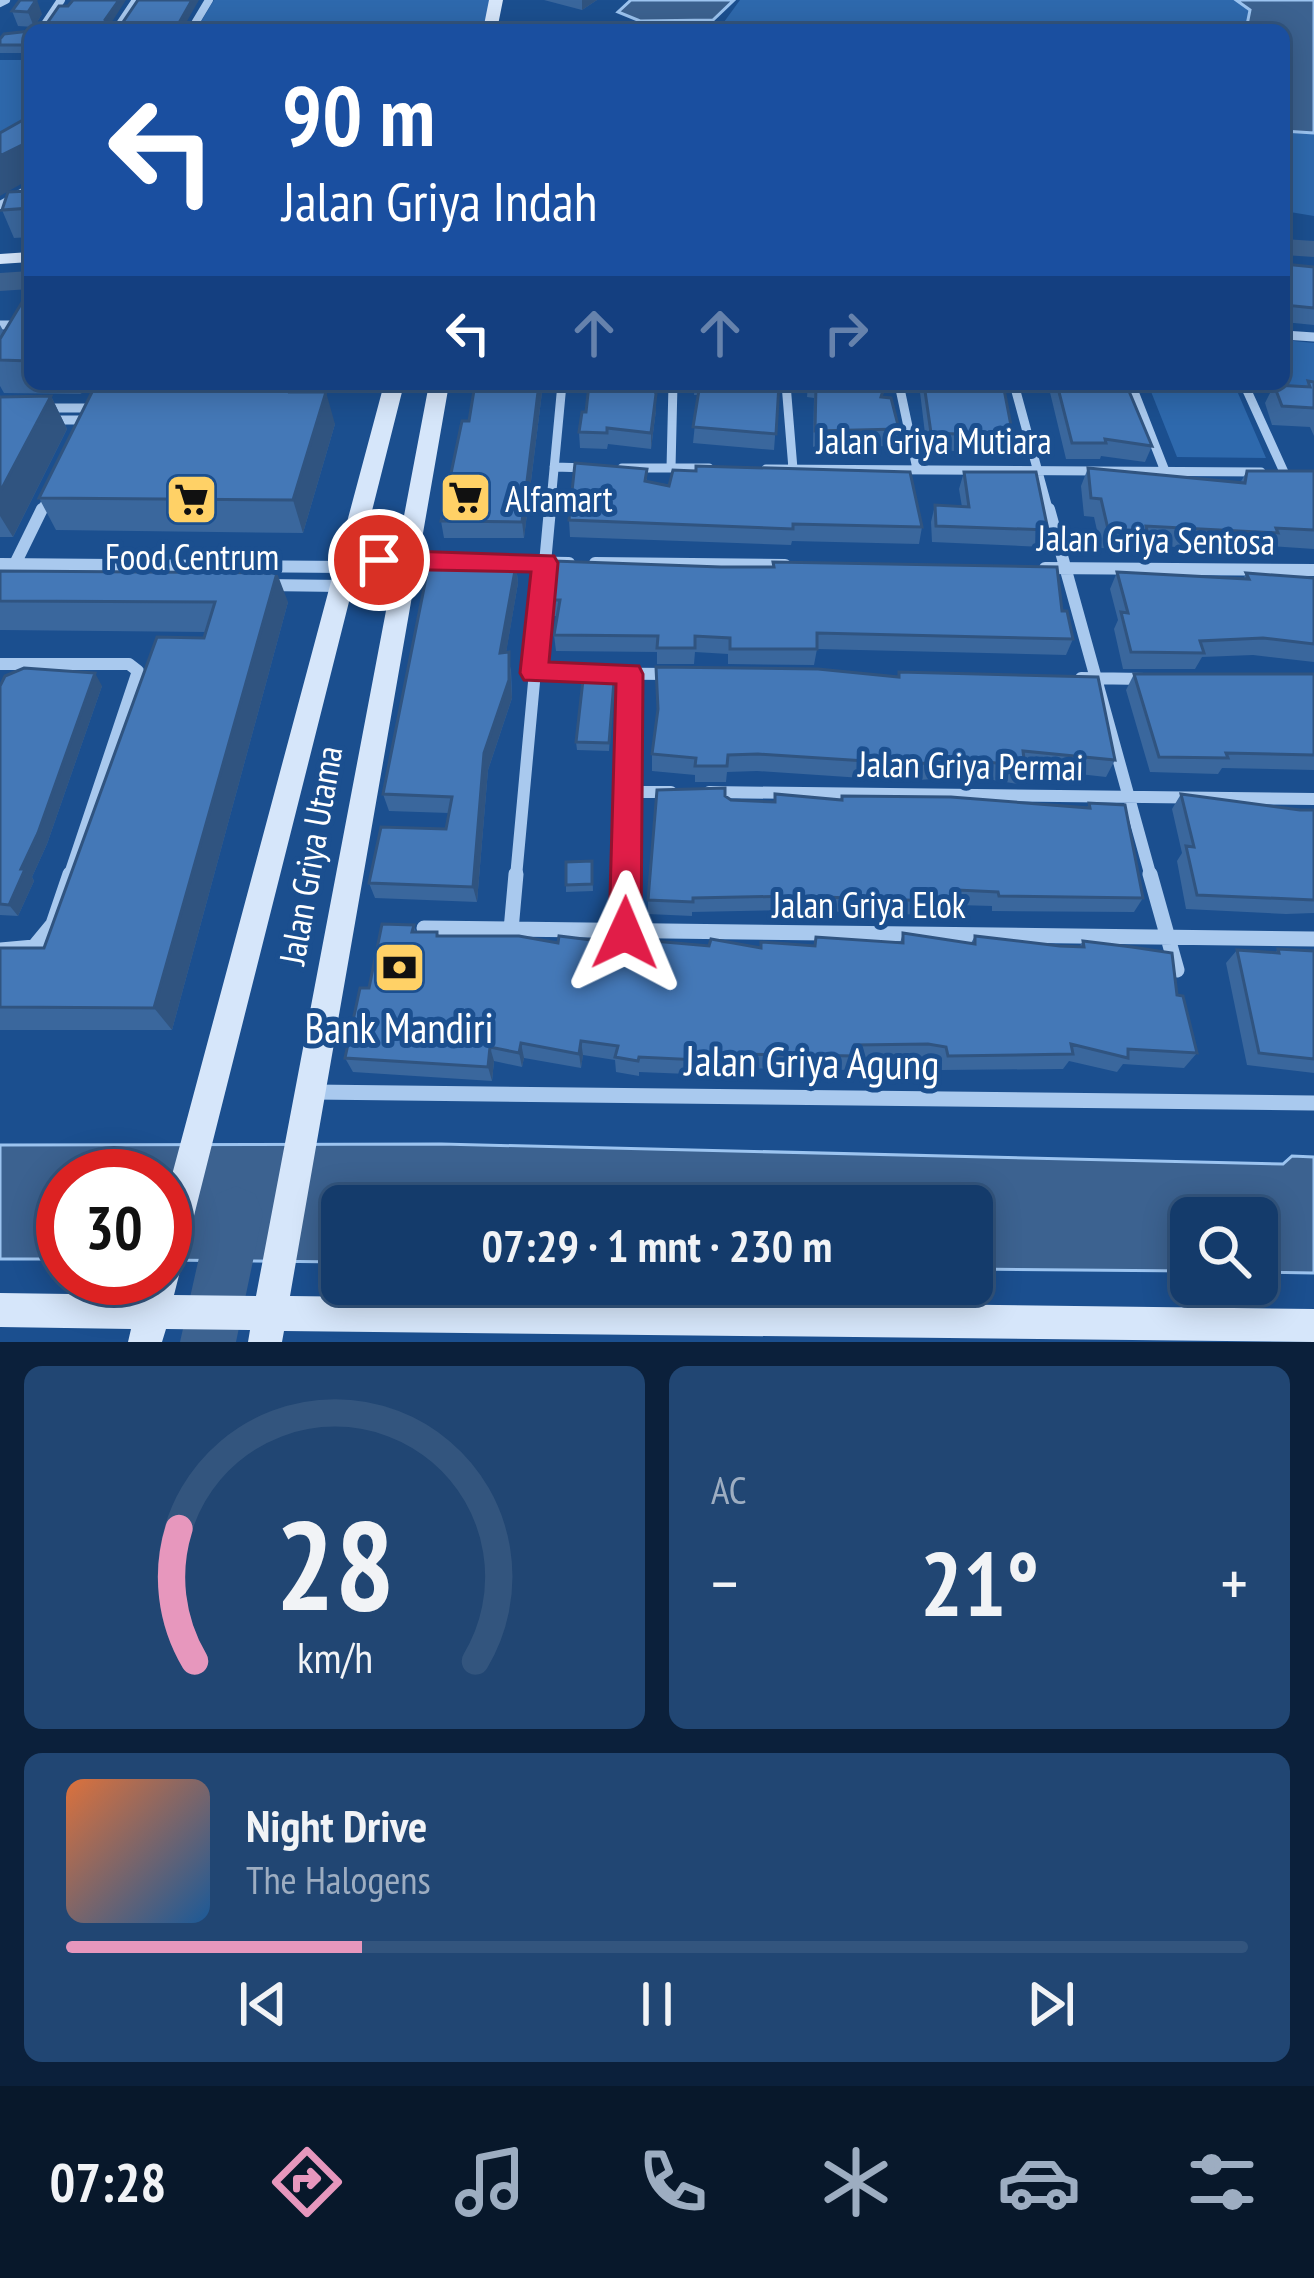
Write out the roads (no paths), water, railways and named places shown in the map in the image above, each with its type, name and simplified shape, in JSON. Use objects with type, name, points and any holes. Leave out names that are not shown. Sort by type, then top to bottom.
[{"type":"main road","name":"Jalan Griya Utama","points":[[192,1161],[392,390]]},
{"type":"main road","name":"Jalan Griya Utama","points":[[261,1324],[279,1264],[439,390]]},
{"type":"main road","points":[[0,1310],[161,1324],[1030,1332],[1314,1326]]},
{"type":"street","points":[[16,339],[24,329]]},
{"type":"street","points":[[511,930],[561,390]]},
{"type":"street","points":[[671,468],[673,390]]},
{"type":"street","points":[[786,390],[793,469]]},
{"type":"street","points":[[900,390],[916,470]]},
{"type":"street","points":[[1016,390],[1177,970]]},
{"type":"street","points":[[1133,390],[1165,471]]},
{"type":"street","points":[[1247,390],[1284,472]]},
{"type":"street","points":[[22,414],[92,408],[76,440]]},
{"type":"street","points":[[554,467],[732,468]]},
{"type":"street","name":"Jalan Griya Mutiara","points":[[753,469],[1299,472]]},
{"type":"street","points":[[15,564],[56,482]]},
{"type":"street","points":[[251,584],[408,560],[805,565]]},
{"type":"street","points":[[0,564],[345,571]]},
{"type":"street","name":"Jalan Griya Sentosa","points":[[1041,568],[1314,570]]},
{"type":"street","points":[[0,664],[129,664],[138,671],[53,924],[34,947],[0,950]]},
{"type":"street","points":[[534,673],[676,674]]},
{"type":"street","points":[[625,933],[630,674]]},
{"type":"street","points":[[1072,678],[1161,679]]},
{"type":"street","name":"Jalan Griya Permai","points":[[628,791],[1314,799]]},
{"type":"street","name":"Jalan Griya Elok","points":[[424,928],[1314,939]]},
{"type":"street","name":"Jalan Griya Agung","points":[[307,1109],[1314,1103]]},
{"type":"waterway","points":[[1290,247],[1314,249]]},
{"type":"waterway","points":[[0,282],[24,280]]},
{"type":"waterway","points":[[208,1342],[236,1213]]},
{"type":"place","name":"Alfamart","points":[[466,498]]},
{"type":"place","name":"Food Centrum","points":[[192,500]]},
{"type":"place","name":"Bank Mandiri","points":[[399,968]]}]
